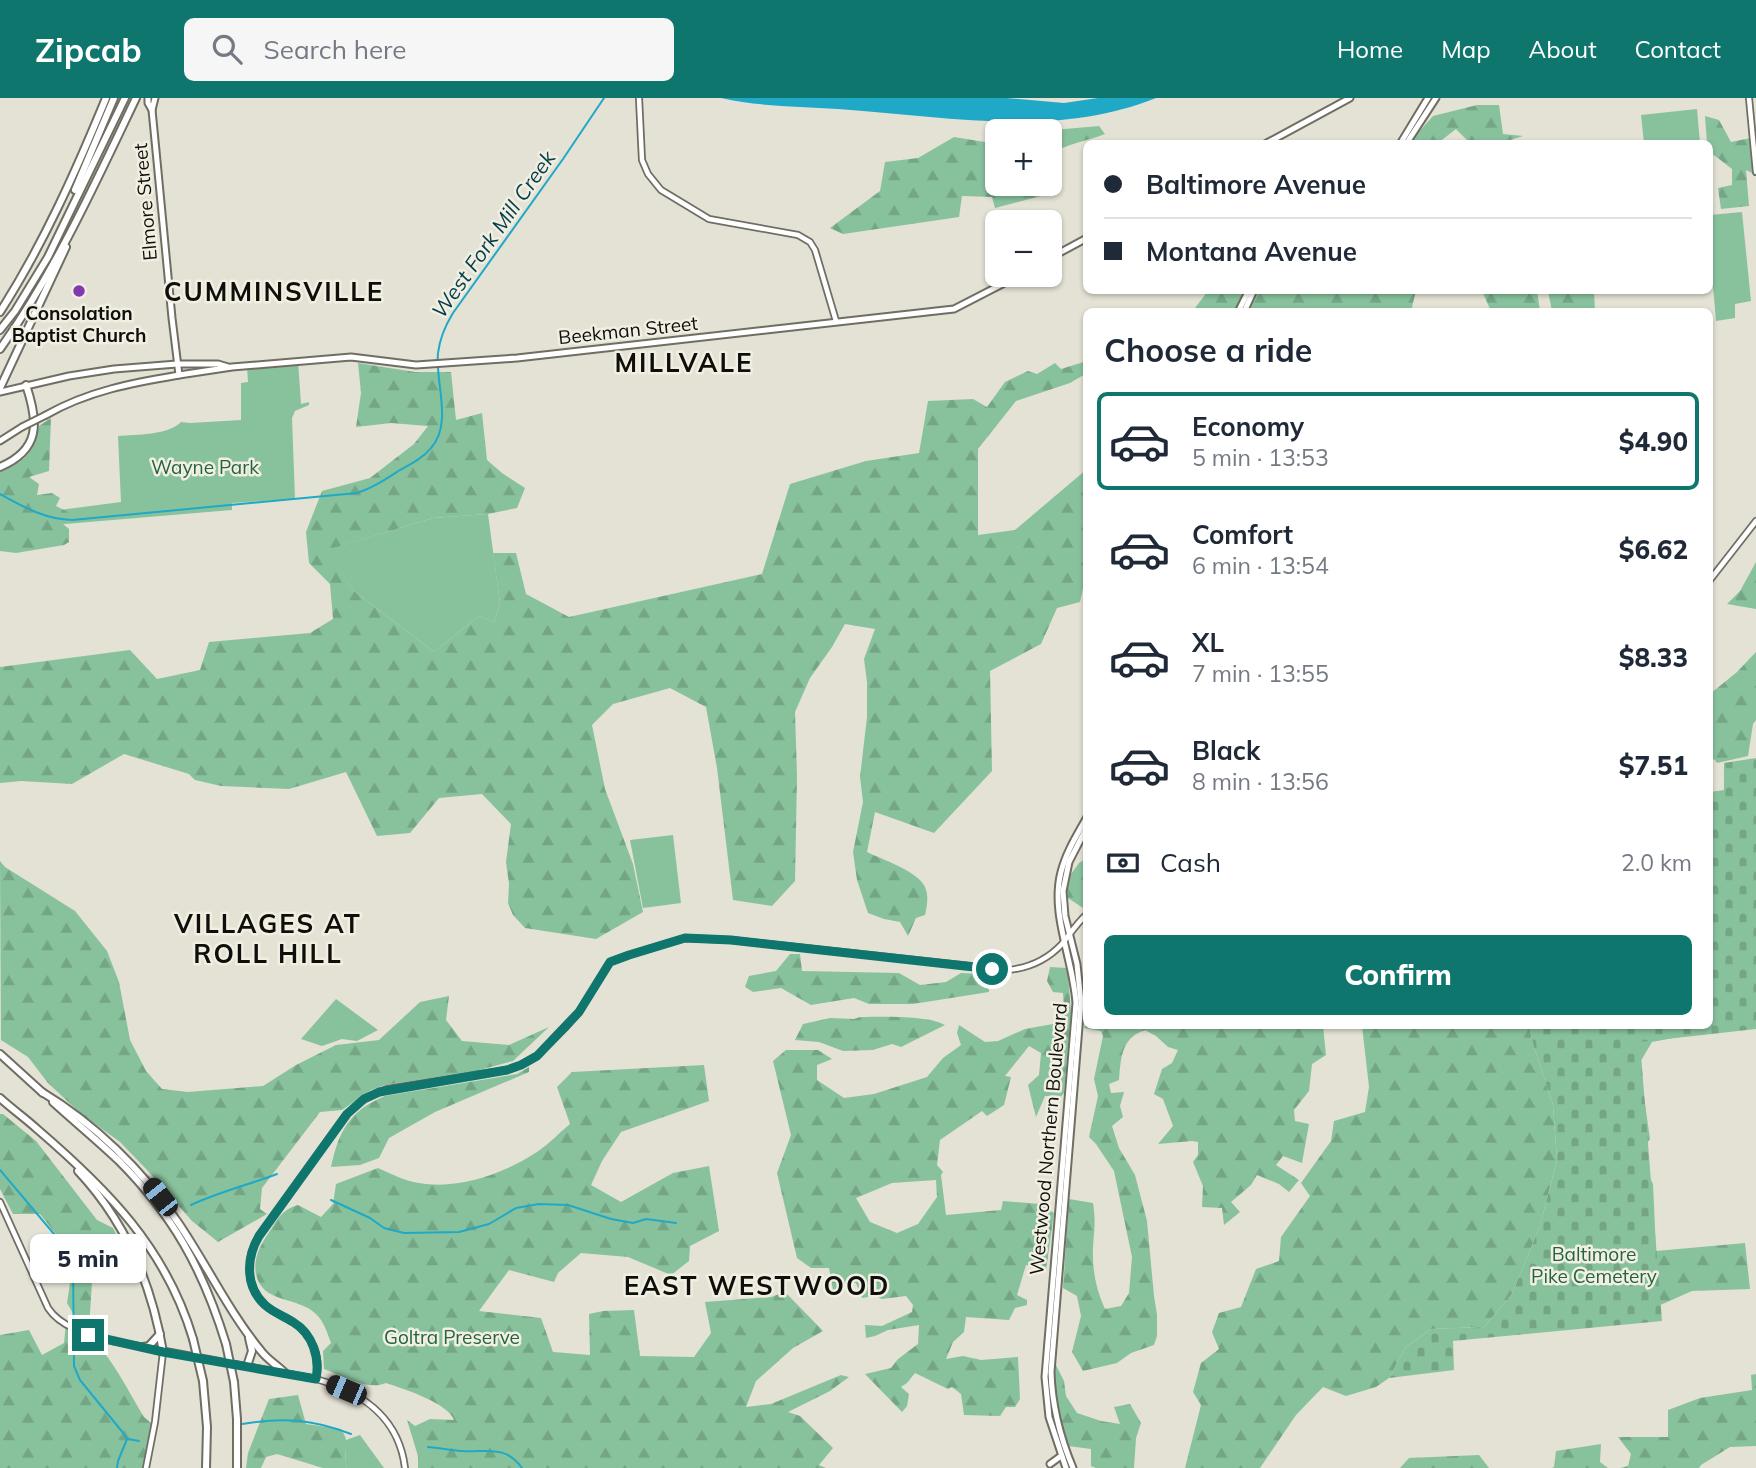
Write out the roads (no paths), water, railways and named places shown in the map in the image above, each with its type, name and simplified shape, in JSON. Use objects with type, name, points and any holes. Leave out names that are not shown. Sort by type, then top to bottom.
[{"type":"highway","points":[[0,312],[36,250],[74,175],[106,98]]},
{"type":"highway","points":[[89,138],[113,98]]},
{"type":"highway","points":[[68,216],[113,98]]},
{"type":"highway","points":[[0,330],[16,310],[48,257],[125,98]]},
{"type":"highway","points":[[0,390],[136,98]]},
{"type":"highway","points":[[0,349],[31,304],[96,181]]},
{"type":"highway","points":[[0,467],[23,454],[34,435],[26,386]]},
{"type":"highway","points":[[0,1054],[117,1159],[141,1185],[170,1222],[202,1277],[226,1344],[234,1382],[237,1468]]},
{"type":"highway","points":[[42,1092],[63,1105],[140,1173],[175,1218],[247,1333],[263,1354],[285,1373]]},
{"type":"highway","points":[[0,1098],[105,1191],[140,1231],[159,1260],[186,1315],[203,1381],[207,1427],[206,1468]]},
{"type":"highway","points":[[37,1129],[92,1186],[116,1220],[147,1285],[163,1352]]},
{"type":"highway","points":[[247,1333],[252,1351],[247,1366]]},
{"type":"highway","points":[[143,1347],[149,1346],[160,1334]]},
{"type":"main road","name":"Elmore Street","points":[[148,98],[152,110]]},
{"type":"main road","name":"Elmore Street","points":[[155,98],[152,110],[179,375]]},
{"type":"main road","points":[[1272,140],[1350,98]]},
{"type":"main road","points":[[1402,140],[1428,98]]},
{"type":"main road","points":[[1409,140],[1436,98]]},
{"type":"main road","points":[[1062,252],[1083,240]]},
{"type":"main road","name":"Beekman Street","points":[[0,441],[75,400],[130,383],[179,375],[232,367],[351,357],[429,365],[609,348],[954,309],[997,287]]},
{"type":"main road","name":"Beekman Street","points":[[0,390],[104,370],[177,364],[218,364],[232,367]]},
{"type":"main road","name":"Westwood Northern Boulevard","points":[[1066,1468],[1049,1417],[1045,1377],[1075,1032],[1075,988],[1058,906],[1058,884],[1067,854],[1083,824]]},
{"type":"main road","name":"Westwood Northern Boulevard","points":[[1073,1468],[1054,1411],[1051,1372],[1081,987],[1063,902],[1064,879],[1069,862],[1083,835]]},
{"type":"main road","points":[[1050,1464],[1061,1456]]},
{"type":"street","points":[[639,98],[642,160],[648,174],[661,190],[709,219],[798,235],[807,239],[815,250],[836,321]]},
{"type":"street","points":[[1749,98],[1756,172]]},
{"type":"street","points":[[1713,576],[1756,521]]},
{"type":"street","points":[[316,1379],[316,1355],[310,1340],[297,1324],[272,1311],[260,1300],[252,1286],[249,1259],[259,1236],[347,1114],[364,1099],[387,1089],[507,1070],[521,1065],[537,1056],[579,1012],[610,962],[685,938],[731,940],[1000,970],[1030,965],[1053,951],[1083,918]]},
{"type":"street","points":[[1053,951],[1069,956]]},
{"type":"street","points":[[0,1202],[54,1316],[88,1335],[331,1384],[365,1400],[386,1420],[398,1439],[405,1468]]},
{"type":"street","points":[[146,1468],[155,1422],[163,1352]]},
{"type":"water","points":[[721,98],[1006,98],[1064,103],[1098,98],[1156,98],[1117,111],[1078,118],[985,121]]},
{"type":"waterway","name":"West Fork Mill Creek","points":[[0,494],[43,515],[72,520],[357,493],[417,460],[431,448],[441,427],[438,353],[448,322],[604,98]]},
{"type":"waterway","name":"West Fork Mill Creek","points":[[0,1170],[65,1247],[73,1262],[74,1366],[80,1380],[127,1439]]},
{"type":"waterway","points":[[191,1205],[277,1174]]},
{"type":"waterway","points":[[331,1200],[370,1218],[384,1228],[404,1233],[459,1232],[489,1224],[516,1208],[539,1204],[568,1205],[633,1223],[646,1219],[676,1223]]},
{"type":"waterway","points":[[242,1424],[271,1420],[297,1421],[323,1425],[351,1434]]},
{"type":"waterway","name":"West Fork Mill Creek","points":[[117,1468],[127,1439]]},
{"type":"waterway","points":[[128,1439],[139,1441]]},
{"type":"waterway","points":[[428,1447],[494,1451],[516,1460],[522,1468]]},
{"type":"place","name":"Consolation Baptist Church","points":[[79,291]]},
{"type":"district","name":"CUMMINSVILLE","points":[[274,291]]},
{"type":"district","name":"MILLVALE","points":[[684,362]]},
{"type":"district","name":"VILLAGES AT ROLL HILL","points":[[268,938]]},
{"type":"district","name":"EAST WESTWOOD","points":[[757,1285]]},
{"type":"park label","name":"Wayne Park","points":[[205,467]]},
{"type":"park label","name":"Baltimore Pike Cemetery","points":[[1594,1265]]},
{"type":"park label","name":"Goltra Preserve","points":[[452,1337]]}]
